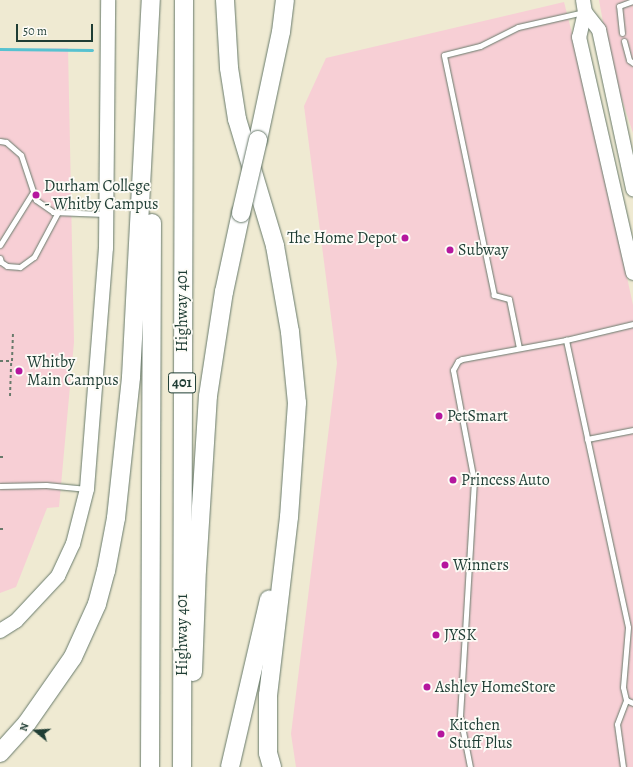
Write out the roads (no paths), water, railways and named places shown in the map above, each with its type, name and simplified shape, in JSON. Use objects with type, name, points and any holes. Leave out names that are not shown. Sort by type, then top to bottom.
[{"type":"highway","points":[[0,753],[26,723],[72,657],[97,604],[106,571],[116,518],[131,377],[152,0]]},
{"type":"highway","name":"Highway 401","points":[[150,767],[152,0]]},
{"type":"highway","name":"Highway 401","points":[[182,767],[184,0]]},
{"type":"highway","points":[[225,0],[229,68],[238,119],[275,246],[290,332],[296,402],[289,517],[268,695],[268,753],[272,767]]},
{"type":"highway","points":[[188,767],[208,396],[221,306],[280,39],[285,0]]},
{"type":"highway","points":[[230,767],[289,517]]},
{"type":"main road","points":[[0,631],[16,621],[58,576],[73,544],[87,489],[106,248],[108,0]]},
{"type":"main road","points":[[584,6],[599,30],[633,189]]},
{"type":"main road","points":[[584,6],[579,37],[633,273]]},
{"type":"lane","points":[[622,33],[619,6],[633,1]]},
{"type":"lane","points":[[519,348],[508,299],[494,295],[444,55],[480,46],[518,27],[584,6]]},
{"type":"lane","points":[[624,42],[629,60],[633,63]]},
{"type":"lane","points":[[0,141],[6,142],[21,155],[36,200],[53,212],[106,214]]},
{"type":"lane","points":[[0,245],[33,192]]},
{"type":"lane","points":[[0,258],[1,262],[7,266],[20,267],[34,257],[58,212]]},
{"type":"lane","points":[[470,767],[460,716],[474,481],[453,370],[458,361],[462,359],[566,340],[633,324]]},
{"type":"lane","points":[[566,340],[628,627],[623,687],[626,700],[617,724],[624,767]]},
{"type":"lane","points":[[587,439],[633,430]]},
{"type":"lane","points":[[0,486],[46,485],[87,489]]},
{"type":"lane","points":[[626,700],[633,703]]},
{"type":"waterway","points":[[0,49],[92,50]]},
{"type":"place","name":"Durham College - Whitby Campus","points":[[36,195]]},
{"type":"place","name":"The Home Depot","points":[[405,238]]},
{"type":"place","name":"Subway","points":[[450,250]]},
{"type":"place","name":"Whitby Main Campus","points":[[19,371]]},
{"type":"place","name":"PetSmart","points":[[439,416]]},
{"type":"place","name":"Princess Auto","points":[[453,480]]},
{"type":"place","name":"Winners","points":[[445,565]]},
{"type":"place","name":"JYSK","points":[[436,635]]},
{"type":"place","name":"Ashley HomeStore","points":[[427,687]]},
{"type":"place","name":"Kitchen Stuff Plus","points":[[441,734]]}]
